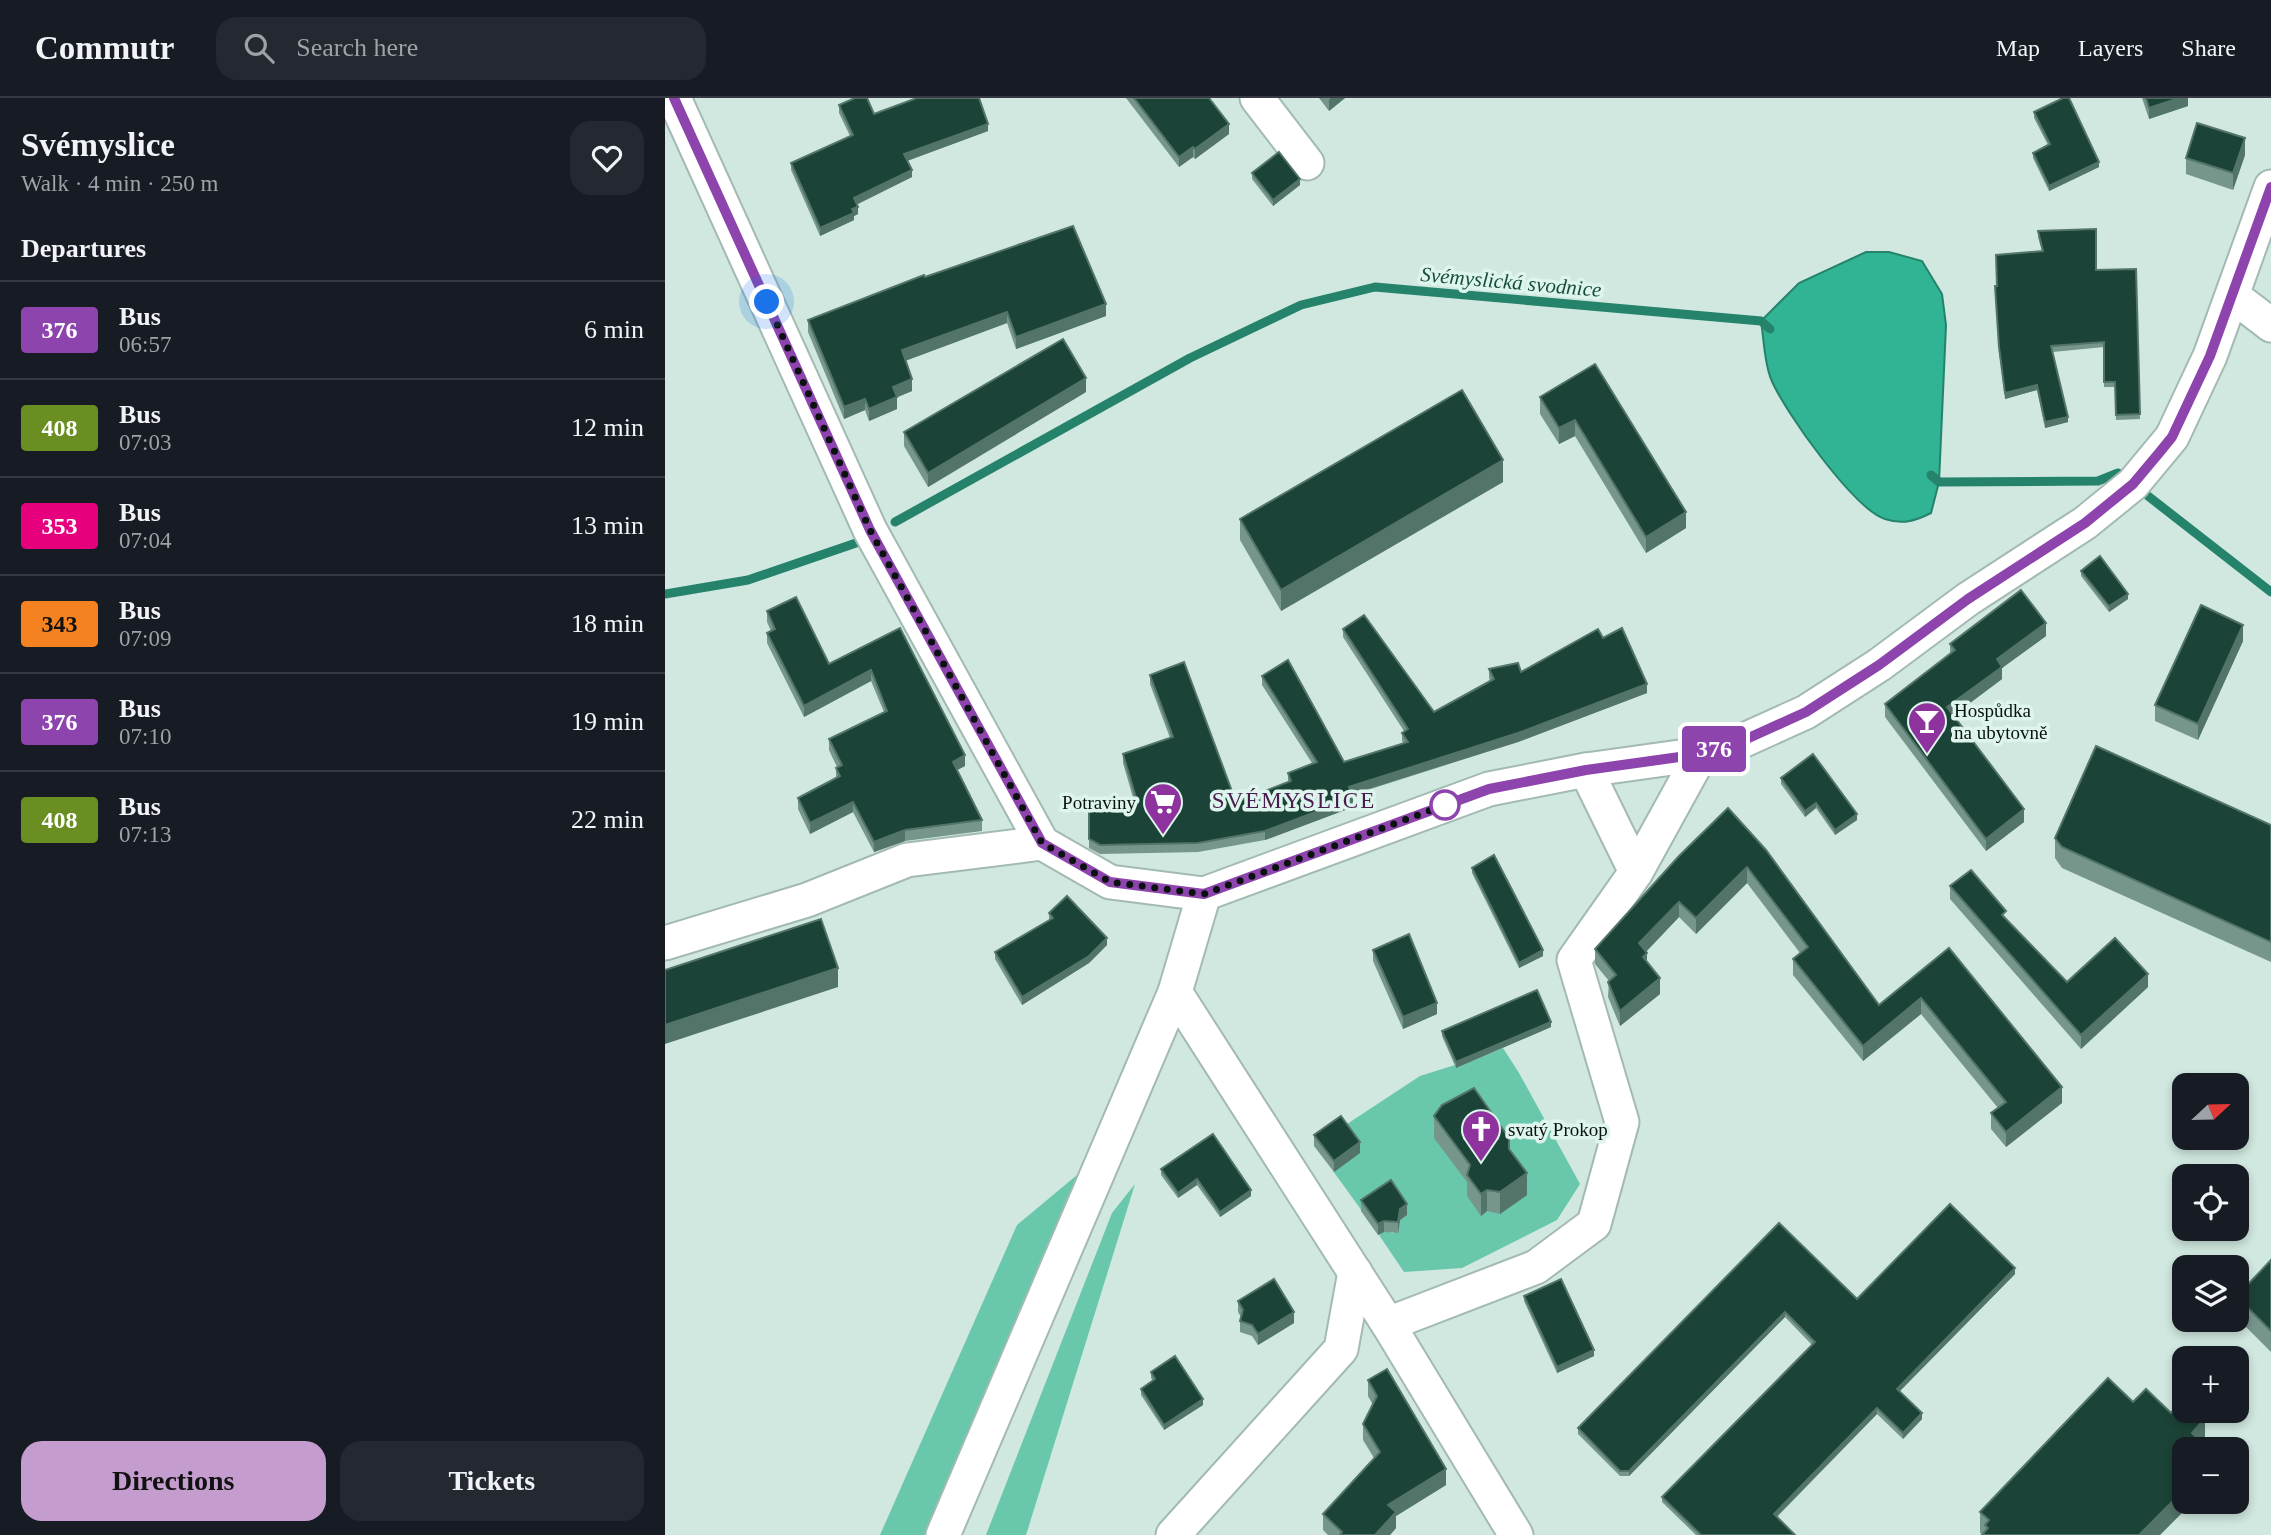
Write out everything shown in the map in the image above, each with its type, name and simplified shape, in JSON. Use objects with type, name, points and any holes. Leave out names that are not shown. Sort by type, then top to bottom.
[{"type":"street","points":[[674,98],[870,530],[1042,843],[1110,882],[1204,894],[1489,789],[1586,770],[1701,754],[1742,741],[1806,712],[1879,665],[1968,599],[2085,523],[2133,484],[2172,437],[2210,356],[2271,187]]},
{"type":"street","points":[[1257,98],[1307,163]]},
{"type":"street","points":[[2233,296],[2271,325]]},
{"type":"street","points":[[1388,1324],[1536,1267],[1594,1224],[1622,1122],[1574,960],[1636,872],[1701,754]]},
{"type":"street","points":[[1586,770],[1636,872]]},
{"type":"street","points":[[665,943],[807,900],[907,860],[1042,843]]},
{"type":"street","points":[[943,1535],[1175,992],[1204,894]]},
{"type":"street","points":[[1175,992],[1388,1324],[1516,1535]]},
{"type":"street","points":[[1173,1535],[1341,1349],[1355,1272]]},
{"type":"shaded area","points":[[1866,252],[1889,252],[1922,261],[1942,294],[1946,325],[1939,482],[1931,513],[1909,521],[1885,519],[1872,511],[1839,479],[1778,394],[1766,358],[1761,321],[1799,283]]},
{"type":"shaded area","points":[[1503,1048],[1580,1184],[1557,1220],[1462,1268],[1404,1272],[1379,1235],[1388,1229],[1395,1233],[1397,1222],[1407,1215],[1362,1211],[1333,1171],[1359,1153],[1341,1128],[1420,1076],[1455,1065],[1456,1068]]},
{"type":"shaded area","points":[[1083,1170],[926,1535],[880,1535],[1017,1225]]},
{"type":"shaded area","points":[[1135,1184],[1026,1535],[986,1535],[1112,1213]]},
{"type":"building","points":[[855,98],[867,98],[874,114],[917,98],[979,98],[988,124],[904,154],[912,170],[854,198],[858,207],[852,209],[854,213],[820,228],[791,163],[853,135],[839,105]]},
{"type":"building","points":[[1134,98],[1209,98],[1229,124],[1195,149],[1193,147],[1179,157]]},
{"type":"building","points":[[2063,98],[2069,98],[2099,162],[2049,186],[2033,153],[2050,144],[2034,112]]},
{"type":"building","points":[[2146,98],[2179,98],[2149,108]]},
{"type":"building","points":[[2197,123],[2245,138],[2233,173],[2186,158]]},
{"type":"building","points":[[1279,152],[1300,179],[1273,200],[1252,173]]},
{"type":"building","points":[[1073,226],[1106,304],[1016,337],[1007,312],[902,350],[912,379],[893,387],[897,397],[869,409],[865,399],[844,407],[808,320],[924,275],[925,277]]},
{"type":"building","points":[[2096,229],[2096,270],[2136,269],[2140,414],[2116,415],[2115,382],[2104,382],[2104,342],[2051,346],[2068,417],[2045,422],[2037,385],[2005,393],[1995,286],[1996,255],[2043,251],[2038,231]]},
{"type":"building","points":[[1063,339],[1086,378],[928,473],[904,432]]},
{"type":"building","points":[[1595,364],[1686,512],[1646,537],[1575,420],[1559,428],[1540,397]]},
{"type":"building","points":[[1462,390],[1503,460],[1281,590],[1240,519]]},
{"type":"building","points":[[2100,556],[2128,594],[2109,606],[2081,571]]},
{"type":"building","points":[[2021,590],[2046,623],[1997,659],[2002,667],[1947,707],[2024,809],[1986,839],[1885,704],[1955,650],[1950,644]]},
{"type":"building","points":[[796,597],[829,664],[900,628],[965,755],[953,762],[982,820],[905,830],[874,842],[853,802],[810,823],[798,798],[840,776],[836,768],[842,765],[829,739],[887,711],[871,670],[804,706],[767,633],[775,629],[767,611]]},
{"type":"building","points":[[2201,605],[2243,625],[2198,724],[2155,705]]},
{"type":"building","points":[[1364,615],[1434,712],[1494,679],[1489,669],[1518,663],[1521,672],[1598,629],[1603,638],[1622,628],[1647,684],[1518,733],[1349,787],[1353,798],[1265,831],[1198,843],[1100,845],[1089,839],[1089,801],[1137,801],[1123,754],[1173,737],[1150,675],[1184,662],[1236,802],[1291,781],[1288,773],[1317,762],[1262,676],[1288,660],[1344,762],[1408,742],[1402,733],[1408,729],[1343,629]]},
{"type":"building","points":[[2096,746],[2271,825],[2271,942],[2062,847],[2055,838]]},
{"type":"building","points":[[1813,754],[1857,814],[1835,830],[1816,803],[1805,811],[1781,778]]},
{"type":"building","points":[[1728,808],[1766,850],[1879,1005],[1949,948],[2062,1087],[2006,1132],[1991,1113],[2006,1102],[1921,998],[1863,1046],[1793,959],[1808,947],[1747,867],[1696,918],[1679,902],[1639,943],[1647,953],[1643,957],[1660,978],[1620,1011],[1608,982],[1616,975],[1595,949],[1679,856]]},
{"type":"building","points":[[1494,855],[1543,950],[1519,963],[1472,868]]},
{"type":"building","points":[[1971,870],[2006,911],[2002,915],[2067,982],[2115,938],[2148,974],[2081,1035],[1950,886]]},
{"type":"building","points":[[1067,896],[1107,938],[1089,956],[1022,997],[995,952],[1053,918],[1049,913]]},
{"type":"building","points":[[821,919],[838,968],[665,1025],[665,970]]},
{"type":"building","points":[[1409,934],[1437,1003],[1403,1017],[1373,950]]},
{"type":"building","points":[[1537,990],[1551,1022],[1456,1062],[1442,1031]]},
{"type":"building","name":"svatý Prokop","points":[[1474,1088],[1509,1138],[1509,1149],[1527,1173],[1500,1192],[1487,1190],[1481,1194],[1467,1175],[1470,1165],[1434,1116],[1442,1105]]},
{"type":"building","points":[[1341,1116],[1360,1142],[1334,1161],[1314,1135]]},
{"type":"building","points":[[1213,1134],[1251,1190],[1220,1212],[1197,1179],[1178,1193],[1161,1169]]},
{"type":"building","points":[[1391,1180],[1407,1204],[1400,1209],[1398,1222],[1384,1221],[1378,1224],[1361,1200]]},
{"type":"building","points":[[1950,1204],[2015,1268],[1897,1389],[1922,1413],[1903,1433],[1877,1408],[1774,1514],[1795,1535],[1701,1535],[1662,1497],[1815,1342],[1785,1312],[1629,1471],[1620,1471],[1578,1428],[1779,1223],[1857,1299]]},
{"type":"building","points":[[2271,1260],[2271,1331],[2249,1309],[2249,1283]]},
{"type":"building","points":[[1274,1279],[1294,1312],[1258,1334],[1252,1325],[1240,1321],[1243,1310],[1238,1301]]},
{"type":"building","points":[[1561,1279],[1594,1350],[1557,1367],[1524,1296]]},
{"type":"building","points":[[1175,1356],[1203,1399],[1164,1425],[1141,1389],[1155,1379],[1151,1372]]},
{"type":"building","points":[[1387,1369],[1446,1469],[1388,1505],[1396,1512],[1375,1535],[1340,1535],[1342,1532],[1323,1514],[1380,1452],[1363,1424],[1377,1396],[1368,1380]]},
{"type":"building","points":[[2108,1378],[2133,1402],[2146,1389],[2172,1412],[2172,1423],[2201,1423],[2192,1433],[2196,1437],[2172,1437],[2172,1502],[2139,1535],[1982,1535],[1988,1528],[1985,1525],[1989,1520],[1980,1512]]},
{"type":"waterway","name":"Svémyslická svodnice","points":[[895,522],[1190,358],[1301,305],[1375,287],[1761,321],[1770,329]]},
{"type":"waterway","name":"Svémyslická svodnice","points":[[1931,475],[1939,482],[2098,481],[2118,473]]},
{"type":"waterway","name":"Svémyslická svodnice","points":[[2148,496],[2271,592]]},
{"type":"waterway","name":"Svémyslická svodnice","points":[[665,594],[748,580],[856,543]]},
{"type":"bus line","name":"376","points":[[674,98],[870,530],[1042,843],[1110,882],[1204,894],[1489,789],[1586,770],[1701,754],[1742,741],[1806,712],[1879,665],[1968,599],[2085,523],[2133,484],[2159,453],[2172,437],[2210,356],[2271,187]]},
{"type":"place","name":"Hospůdka na ubytovně","points":[[1927,755]]},
{"type":"place","name":"Potraviny","points":[[1163,836]]},
{"type":"place","name":"svatý Prokop","points":[[1481,1163]]},
{"type":"district","name":"SVÉMYSLICE","points":[[1294,800]]},
{"type":"route","points":[[767,302],[870,530],[1042,843],[1110,882],[1204,894],[1445,805]]}]
